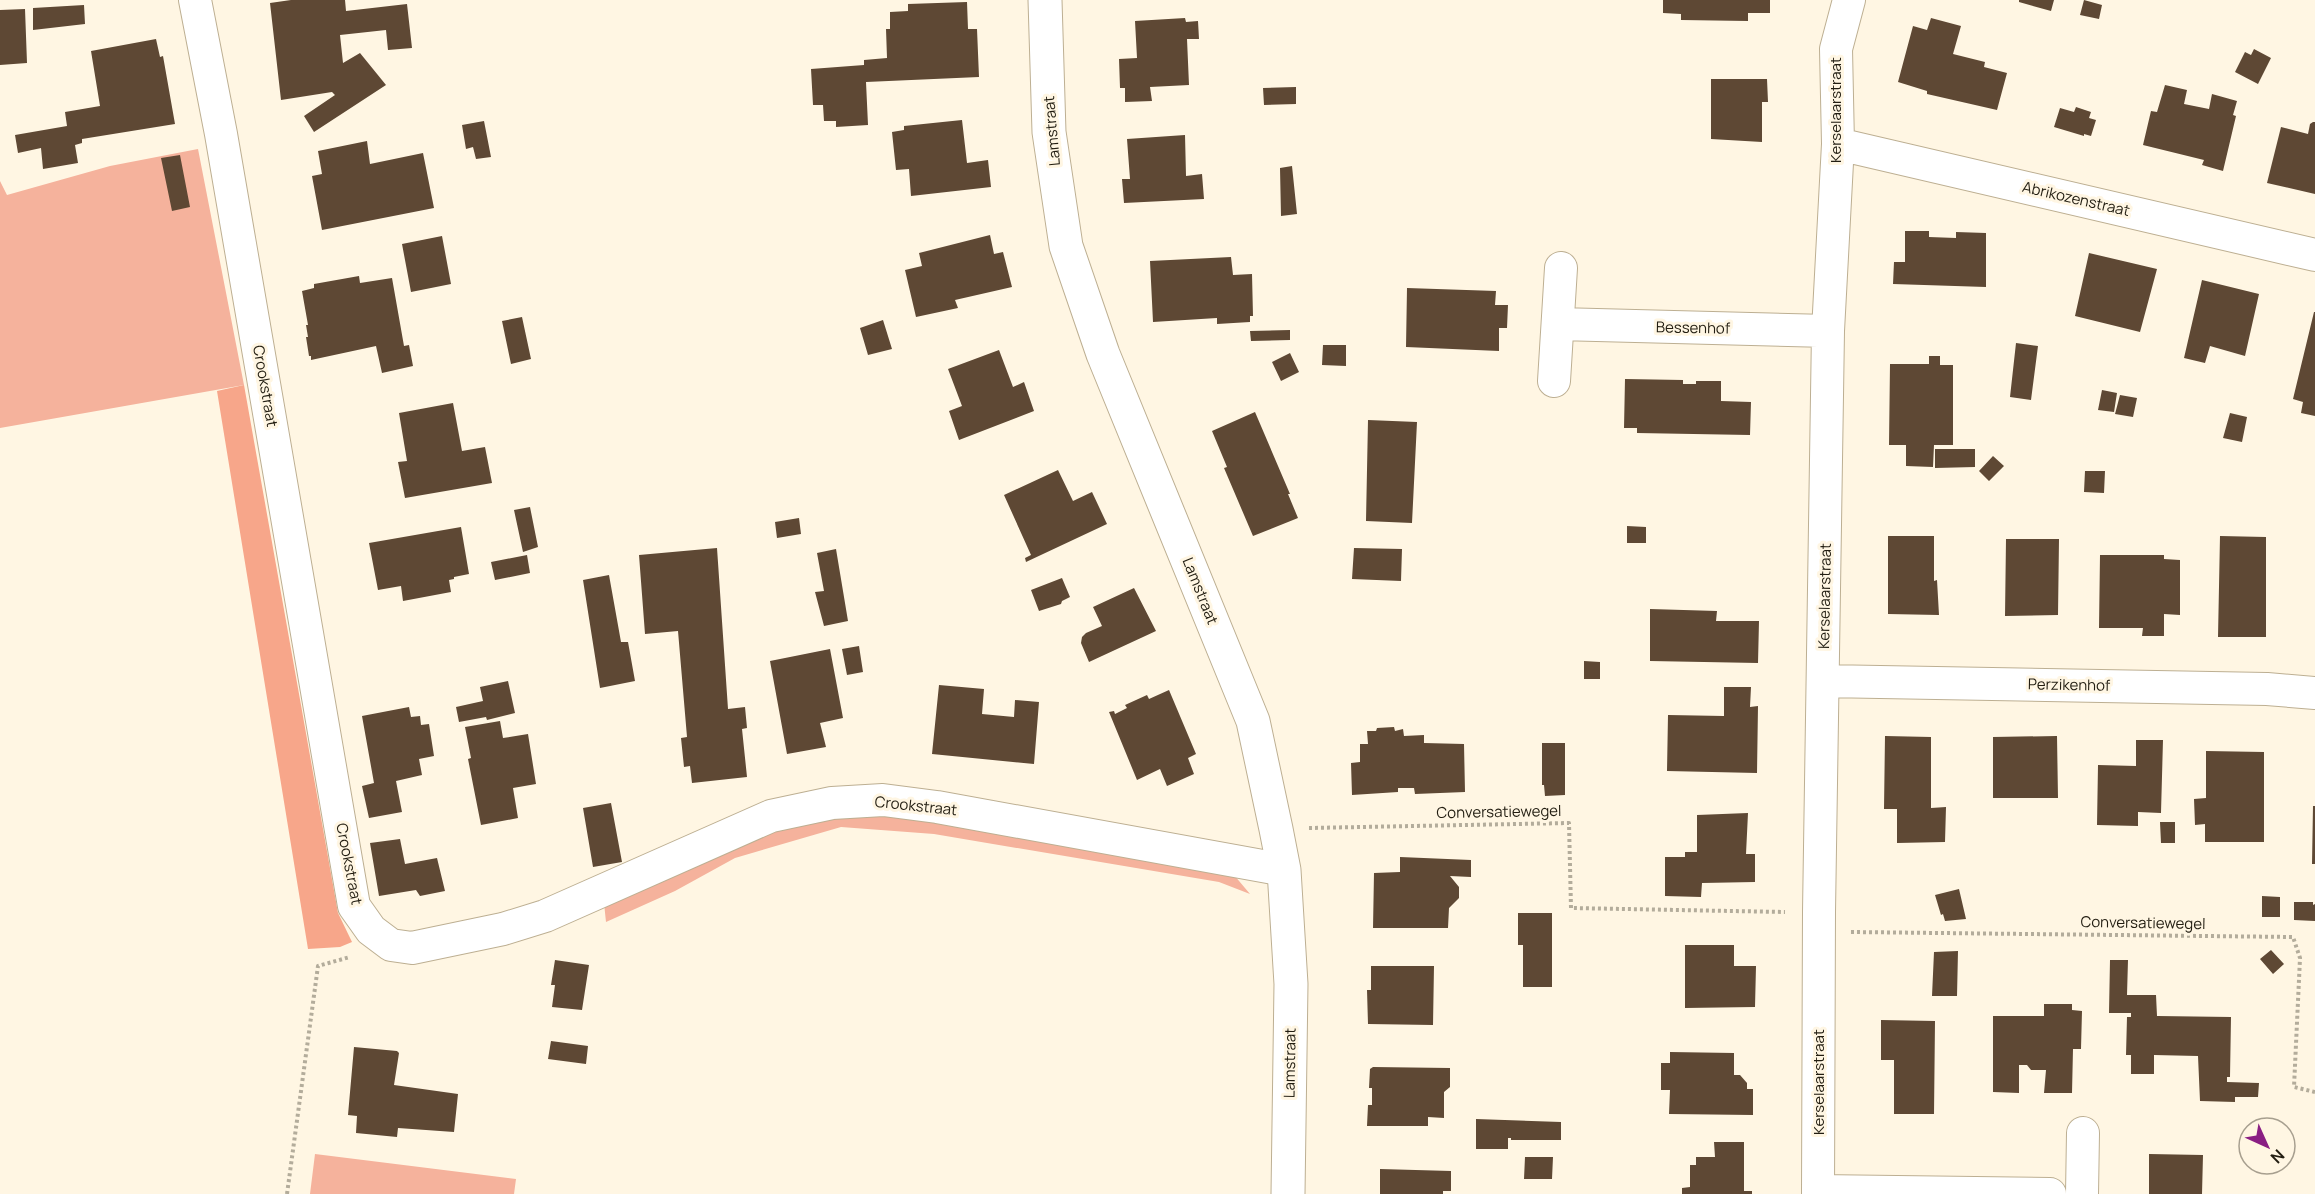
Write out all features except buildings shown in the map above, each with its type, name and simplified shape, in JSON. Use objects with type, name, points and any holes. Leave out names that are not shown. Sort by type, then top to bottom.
[{"type":"street","name":"Crookstraat","points":[[195,0],[221,134],[354,906],[371,930],[391,945],[412,948],[502,929],[545,916],[771,816],[832,803],[883,800],[937,807],[1284,870]]},
{"type":"street","name":"Lamstraat","points":[[1045,0],[1049,132],[1066,246],[1103,354],[1253,721],[1276,829],[1284,870],[1291,984],[1288,1194]]},
{"type":"street","name":"Kerselaarstraat","points":[[1818,1192],[1819,922],[1828,331],[1838,144],[1836,49],[1849,0]]},
{"type":"street","name":"Abrikozenstraat","points":[[1838,144],[2315,255]]},
{"type":"street","points":[[1554,381],[1561,268]]},
{"type":"street","name":"Bessenhof","points":[[1558,324],[1828,331]]},
{"type":"street","name":"Perzikenhof","points":[[1824,681],[2267,688],[2315,693]]},
{"type":"street","points":[[2082,1194],[2083,1133]]},
{"type":"street","points":[[1818,1192],[2050,1194]]},
{"type":"path","name":"Conversatiewegel","points":[[1276,829],[1569,823],[1571,908],[1819,922],[2293,937],[2300,958],[2294,1087],[2315,1092]]},
{"type":"path","points":[[287,1194],[318,966],[391,945]]},
{"type":"shaded area","points":[[198,149],[244,385],[0,428],[0,181],[7,195],[110,166]]},
{"type":"shaded area","points":[[244,385],[338,913],[352,942],[340,947],[308,949],[217,391]]},
{"type":"shaded area","points":[[894,811],[1234,875],[1250,894],[1219,882],[934,834],[841,827],[735,858],[675,891],[606,922],[604,903],[766,828],[830,814]]},
{"type":"shaded area","points":[[315,1154],[516,1179],[514,1194],[310,1194]]}]
